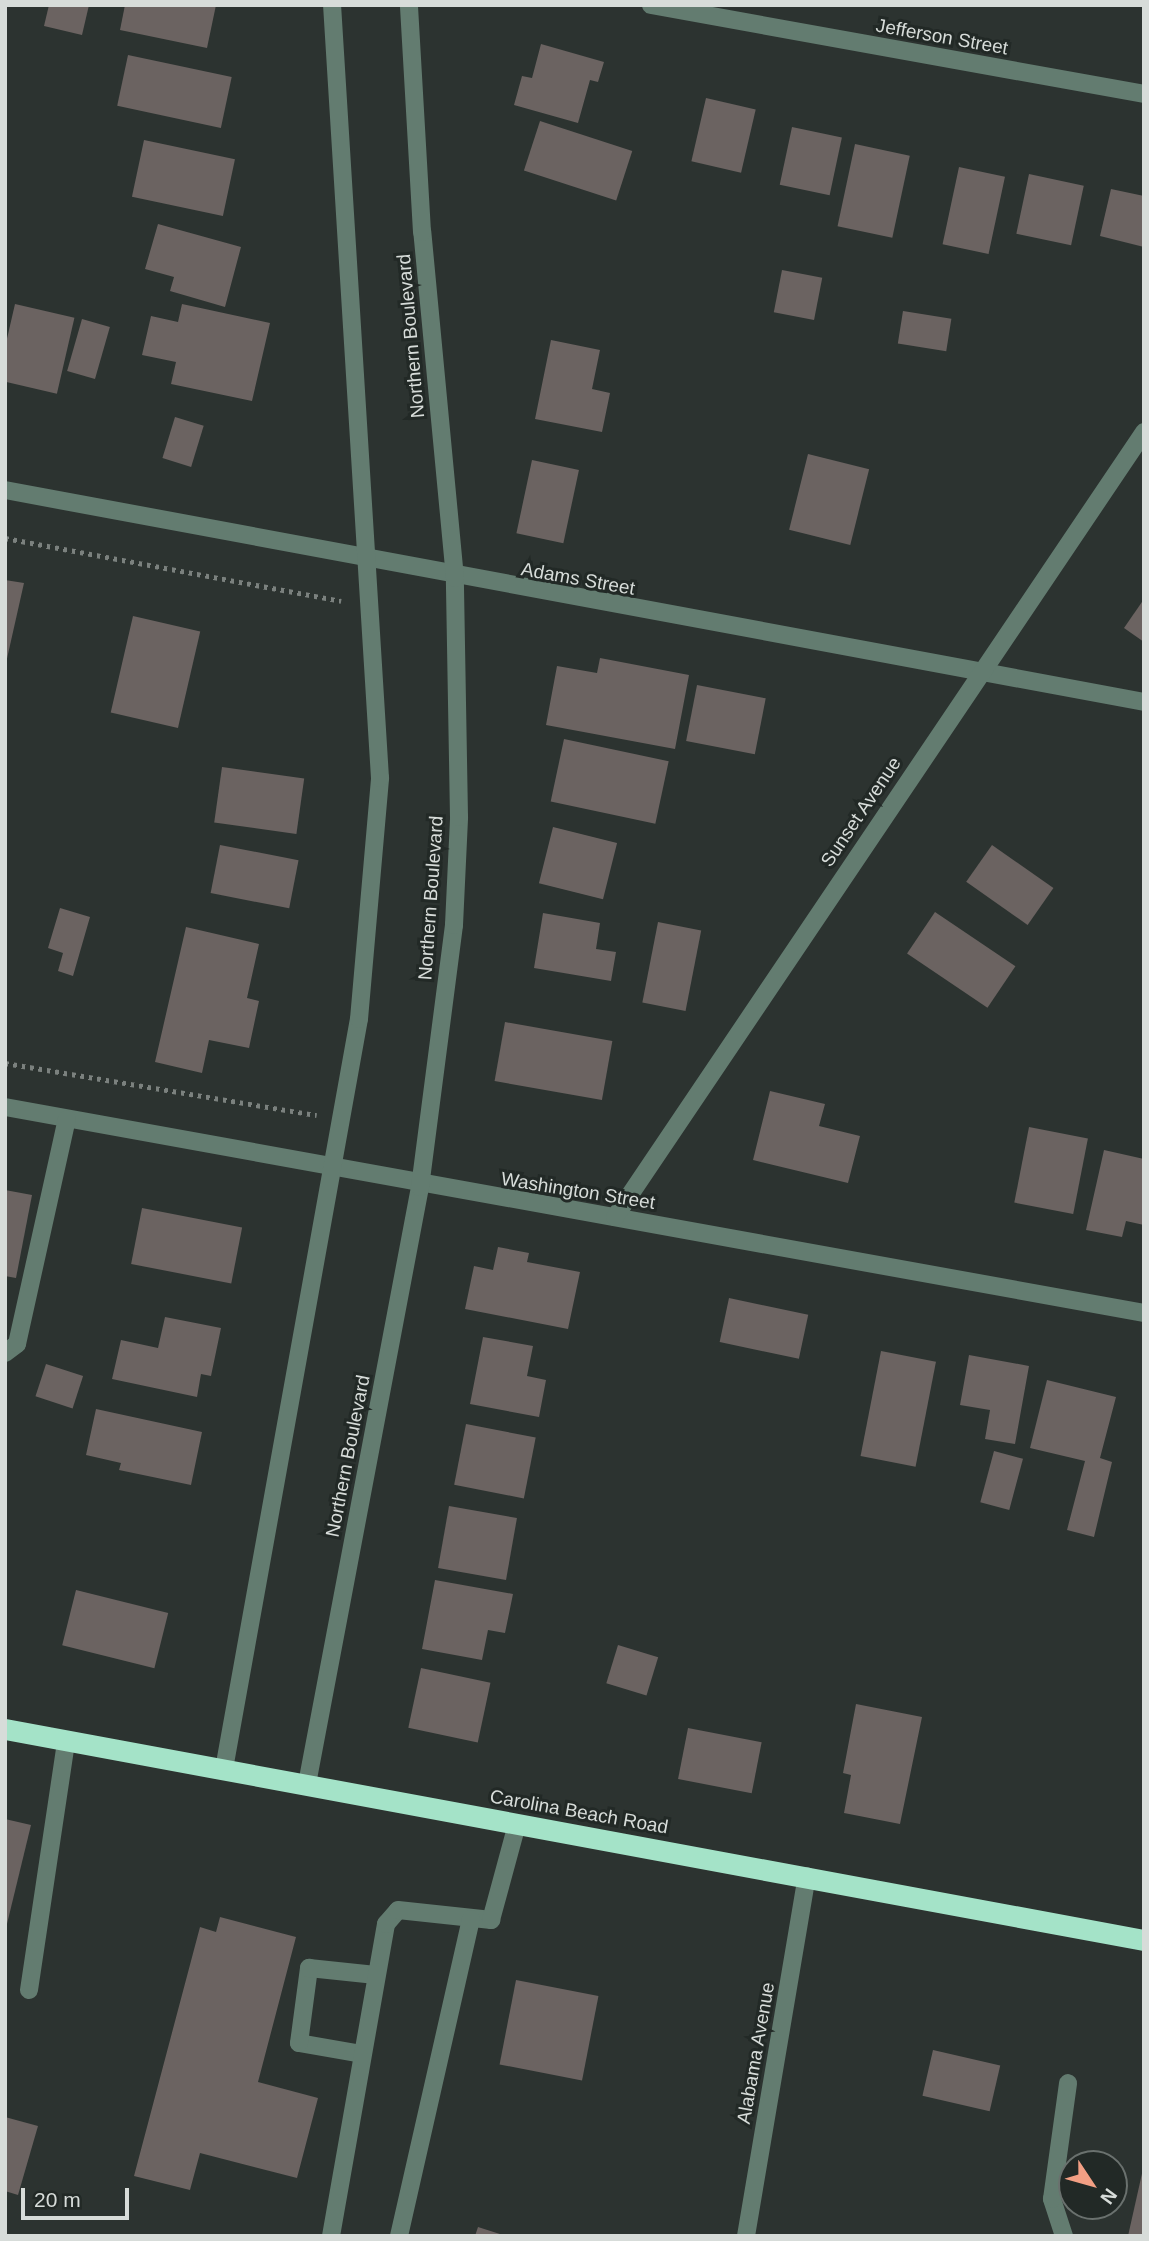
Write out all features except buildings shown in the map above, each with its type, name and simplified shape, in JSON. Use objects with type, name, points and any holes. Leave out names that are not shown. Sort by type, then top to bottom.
[{"type":"highway","name":"Carolina Beach Road","points":[[5,1729],[1144,1940]]},
{"type":"street","points":[[224,1769],[336,1167],[359,1019],[380,778],[370,556],[331,5]]},
{"type":"street","name":"Northern Boulevard","points":[[307,1784],[420,1187],[454,925],[459,817],[454,578],[422,232],[409,5]]},
{"type":"street","name":"Jefferson Street","points":[[651,5],[1144,94]]},
{"type":"street","name":"Sunset Avenue","points":[[615,1217],[1144,432]]},
{"type":"street","name":"Adams Street","points":[[5,490],[370,556],[454,578],[1144,702]]},
{"type":"street","name":"Washington Street","points":[[5,1107],[336,1167],[420,1187],[615,1217],[1144,1313]]},
{"type":"street","points":[[5,1353],[16,1344],[67,1119]]},
{"type":"street","points":[[29,1990],[66,1741]]},
{"type":"street","points":[[331,2236],[386,1924],[398,1910],[491,1920],[517,1824]]},
{"type":"street","name":"Alabama Avenue","points":[[746,2236],[807,1877]]},
{"type":"street","points":[[399,2236],[471,1919]]},
{"type":"street","points":[[362,2053],[299,2043],[309,1968],[376,1975]]},
{"type":"street","points":[[1064,2236],[1052,2199],[1068,2083]]},
{"type":"path","points":[[5,538],[344,602],[345,616]]},
{"type":"path","points":[[5,1063],[324,1116],[326,1104]]}]
